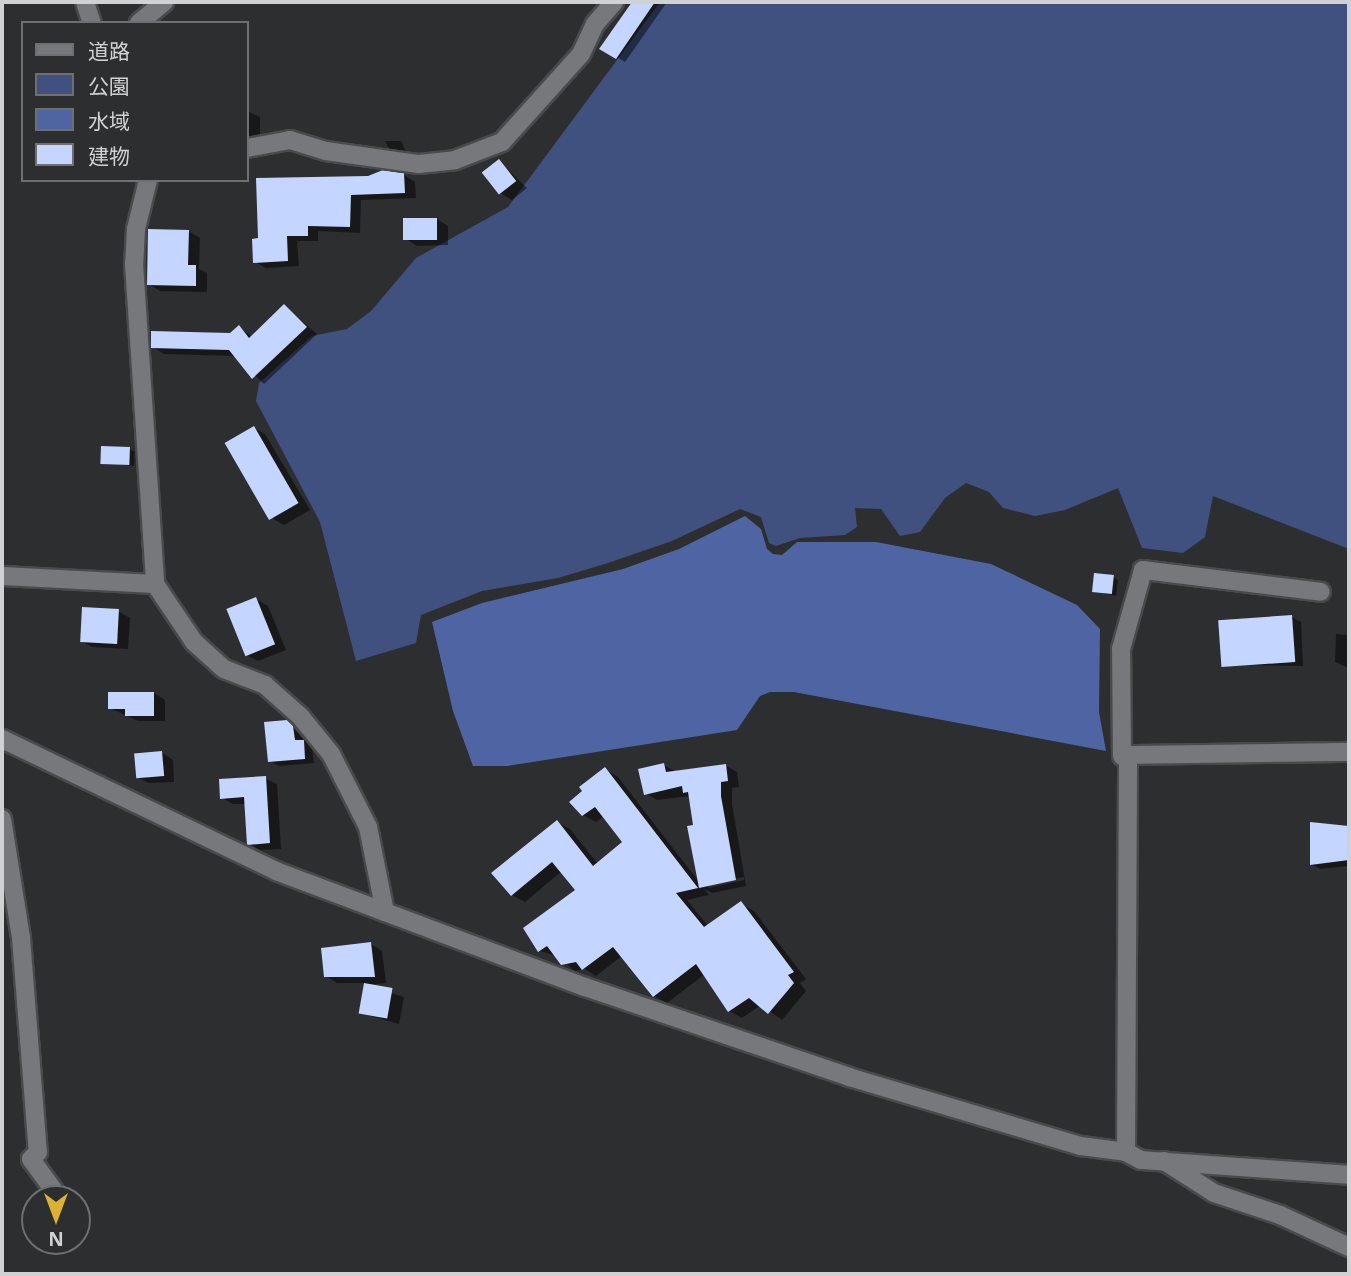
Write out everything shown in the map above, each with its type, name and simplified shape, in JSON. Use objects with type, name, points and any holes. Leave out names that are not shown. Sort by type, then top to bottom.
[{"type":"street","points":[[85,2],[91,21]]},
{"type":"street","points":[[141,21],[164,2]]},
{"type":"street","points":[[248,148],[290,141],[326,151],[419,164],[455,160],[502,142],[581,54],[595,24],[614,2]]},
{"type":"street","points":[[148,182],[136,229],[134,264],[155,584],[194,642],[224,669],[265,685],[300,716],[331,754],[368,827],[385,912]]},
{"type":"street","points":[[1122,756],[1121,649],[1131,599],[1143,570],[1321,592]]},
{"type":"street","points":[[2,576],[155,584]]},
{"type":"street","points":[[2,739],[276,871],[584,987],[849,1077],[1081,1146],[1126,1152],[1140,1160],[1349,1175]]},
{"type":"street","points":[[1126,1152],[1128,755],[1349,752]]},
{"type":"street","points":[[2,819],[21,938],[38,1152],[31,1159],[50,1185]]},
{"type":"street","points":[[1164,1161],[1214,1193],[1280,1215],[1349,1247]]},
{"type":"green space","points":[[660,2],[1349,2],[1349,549],[1213,496],[1205,537],[1183,553],[1142,548],[1118,488],[1065,510],[1035,516],[1003,508],[989,492],[966,483],[945,498],[920,532],[900,536],[881,509],[855,508],[857,527],[845,535],[800,538],[776,546],[769,543],[761,517],[740,509],[672,541],[608,563],[558,578],[482,591],[421,615],[416,643],[356,661],[320,522],[256,401],[259,383],[312,336],[347,329],[371,311],[416,258],[508,207]]},
{"type":"water","points":[[745,516],[761,529],[767,549],[773,554],[782,555],[797,542],[876,542],[991,564],[1077,605],[1100,629],[1099,712],[1106,751],[794,692],[770,692],[760,696],[737,730],[507,766],[473,766],[453,711],[432,622],[482,603],[623,569],[679,549]]},
{"type":"building","points":[[632,2],[655,2],[616,59],[599,49]]},
{"type":"building","points":[[499,159],[516,181],[499,195],[482,173]]},
{"type":"building","points":[[383,170],[404,173],[405,193],[351,195],[350,227],[308,226],[308,236],[287,236],[288,261],[253,263],[252,239],[258,238],[256,178],[368,176]]},
{"type":"building","points":[[403,218],[437,218],[437,240],[403,240]]},
{"type":"building","points":[[148,229],[189,230],[188,265],[196,265],[196,286],[147,285]]},
{"type":"building","points":[[284,304],[307,327],[252,379],[229,350],[151,348],[151,331],[230,333],[239,325],[249,338]]},
{"type":"building","points":[[254,426],[298,503],[269,520],[225,443]]},
{"type":"building","points":[[101,446],[130,447],[129,465],[100,464]]},
{"type":"building","points":[[1094,573],[1114,575],[1112,594],[1092,592]]},
{"type":"building","points":[[256,597],[275,644],[245,656],[226,609]]},
{"type":"building","points":[[82,607],[119,609],[117,644],[80,642]]},
{"type":"building","points":[[1292,615],[1295,662],[1221,667],[1218,620]]},
{"type":"building","points":[[108,692],[154,692],[154,716],[125,716],[125,709],[108,709]]},
{"type":"building","points":[[287,720],[293,726],[295,740],[304,740],[305,759],[268,762],[264,722]]},
{"type":"building","points":[[162,751],[164,776],[136,778],[134,753]]},
{"type":"building","points":[[664,763],[666,772],[726,764],[728,781],[721,782],[721,796],[736,880],[699,888],[687,826],[693,825],[688,792],[683,793],[682,786],[644,795],[638,769]]},
{"type":"building","points":[[605,767],[698,888],[676,893],[704,927],[741,901],[794,972],[788,975],[794,983],[768,1014],[749,998],[728,1012],[696,964],[653,997],[613,947],[582,970],[576,962],[561,965],[547,946],[538,952],[523,928],[575,890],[552,862],[511,896],[491,873],[557,820],[593,866],[622,842],[595,807],[582,816],[569,802],[582,791],[579,787]]},
{"type":"building","points":[[266,776],[270,843],[247,845],[244,797],[220,799],[219,779]]},
{"type":"building","points":[[1310,822],[1349,826],[1349,860],[1310,865]]},
{"type":"building","points":[[371,942],[375,977],[324,977],[321,948]]},
{"type":"building","points":[[364,983],[393,988],[387,1019],[359,1014]]}]
